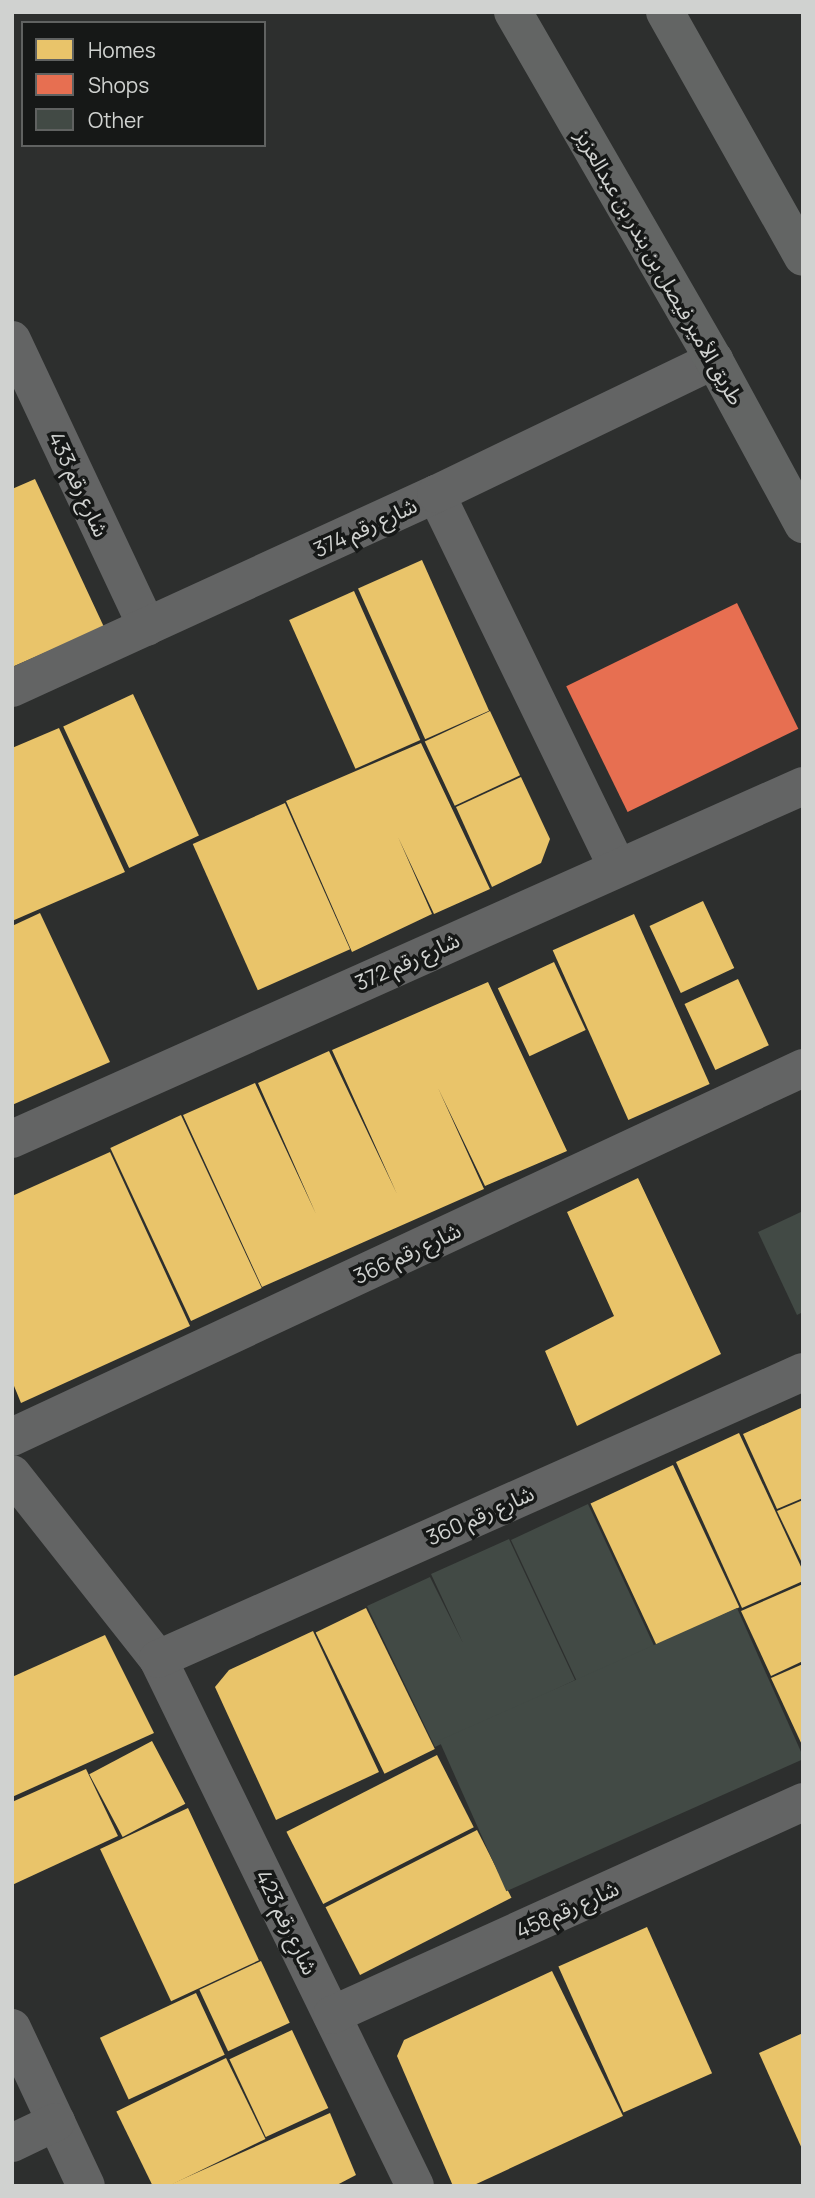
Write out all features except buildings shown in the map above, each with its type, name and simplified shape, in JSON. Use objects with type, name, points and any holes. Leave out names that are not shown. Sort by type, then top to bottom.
[{"type":"main road","name":"طريق الأمير فيصل بن بندر بن عبدالعزيز","points":[[513,12],[715,360],[803,524]]},
{"type":"main road","points":[[665,12],[803,257]]},
{"type":"street","name":"شارع رقم 433","points":[[12,340],[147,627]]},
{"type":"street","name":"شارع رقم 374","points":[[12,688],[436,494],[715,360]]},
{"type":"street","points":[[436,494],[617,866]]},
{"type":"street","name":"شارع رقم 372","points":[[12,1139],[617,866],[803,786]]},
{"type":"street","name":"شارع رقم 366","points":[[12,1437],[803,1068]]},
{"type":"street","name":"شارع رقم 360","points":[[158,1659],[803,1371]]},
{"type":"street","name":"شارع رقم 423","points":[[12,1474],[158,1659],[415,2186]]},
{"type":"street","name":"شارع رقم458","points":[[332,2015],[803,1802]]},
{"type":"street","points":[[12,2028],[86,2186]]},
{"type":"street","points":[[12,2143],[56,2122]]}]
